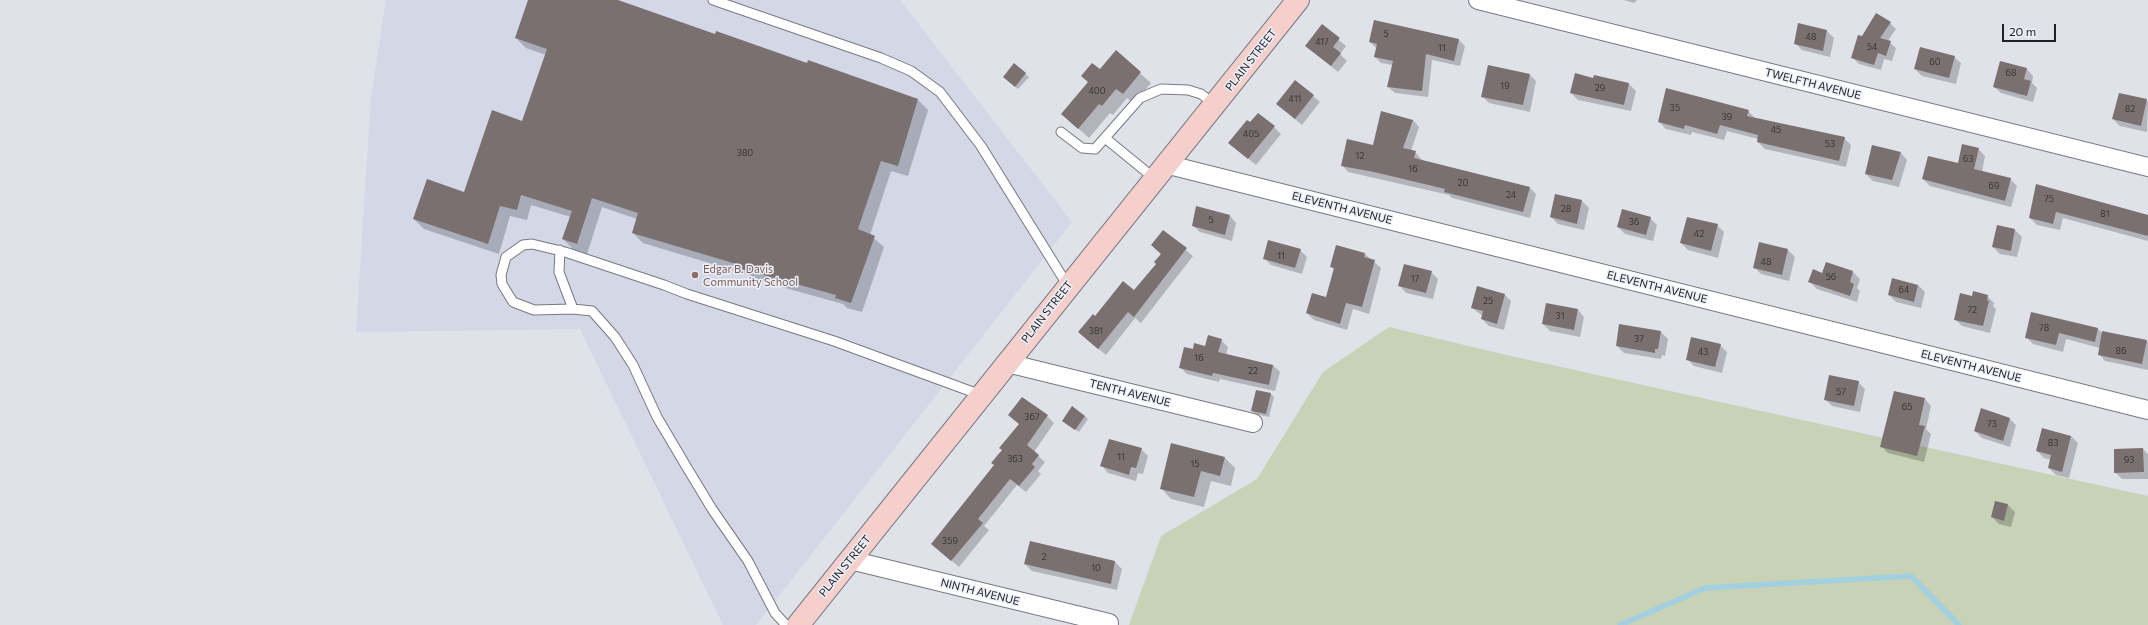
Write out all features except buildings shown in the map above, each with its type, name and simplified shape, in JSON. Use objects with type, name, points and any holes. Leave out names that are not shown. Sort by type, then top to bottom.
[{"type":"main road","name":"PLAIN STREET","points":[[798,625],[1298,0]]},
{"type":"street","name":"TWELFTH AVENUE","points":[[1478,0],[2148,167]]},
{"type":"street","name":"ELEVENTH AVENUE","points":[[1160,171],[2148,410]]},
{"type":"street","name":"TENTH AVENUE","points":[[1007,363],[1253,423]]},
{"type":"street","name":"NINTH AVENUE","points":[[850,560],[1109,624]]},
{"type":"lane","points":[[713,0],[899,66],[911,71],[940,92],[981,146],[1068,286]]},
{"type":"lane","points":[[1061,132],[1082,148],[1088,150],[1095,149],[1140,98],[1149,92],[1161,89],[1188,90],[1201,94],[1215,104]]},
{"type":"lane","points":[[1105,138],[1160,171]]},
{"type":"lane","points":[[786,625],[775,613],[748,561],[712,509],[657,417],[633,365],[615,337],[597,315],[586,310],[574,309],[547,311],[519,306],[508,297],[502,284],[503,265],[506,257],[523,245],[532,244],[560,250],[687,294],[834,341],[981,395]]},
{"type":"lane","points":[[560,250],[559,272],[574,309]]},
{"type":"shaded area","name":"Edgar B. Davis Community School","points":[[386,0],[900,0],[1072,222],[756,625],[723,625],[580,329],[356,332],[371,97]]},
{"type":"green space","points":[[1389,327],[1502,354],[2148,496],[2148,625],[1129,625],[1161,536],[1257,479],[1323,372]]},
{"type":"waterway","points":[[1620,625],[1705,588],[1911,576],[1959,625]]},
{"type":"place","name":"Edgar B. Davis Community School","points":[[695,275]]}]
